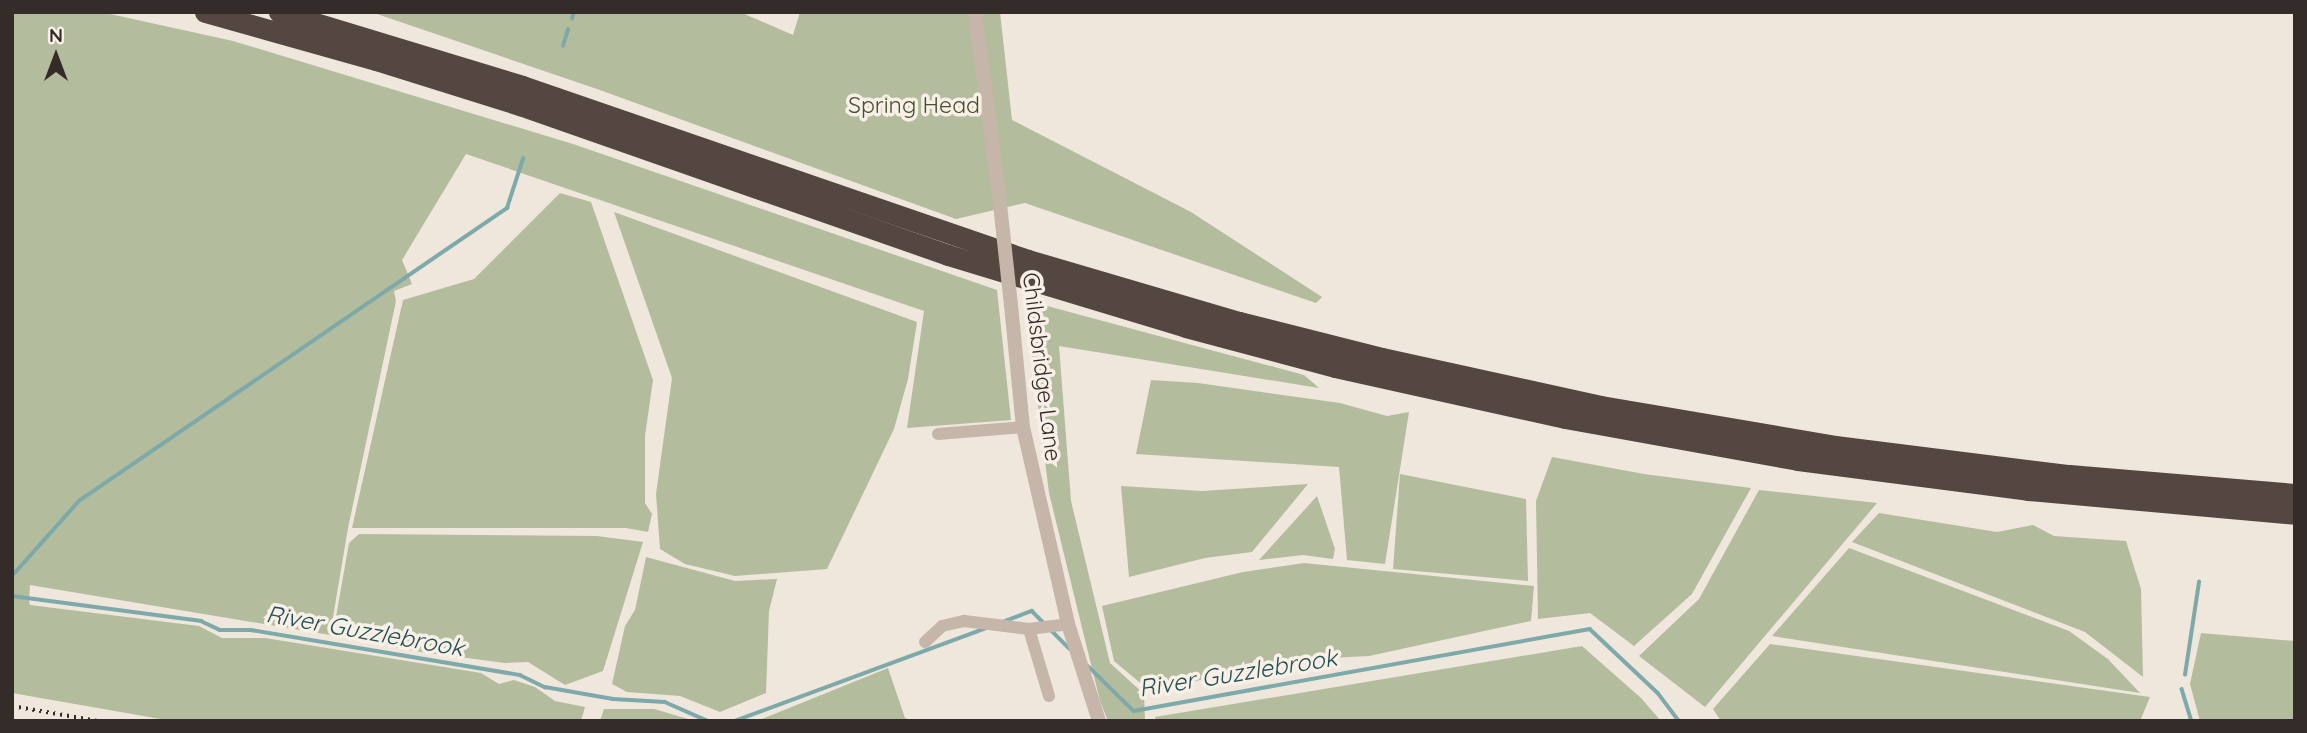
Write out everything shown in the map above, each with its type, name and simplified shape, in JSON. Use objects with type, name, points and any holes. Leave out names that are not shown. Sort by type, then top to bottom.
[{"type":"highway","points":[[205,12],[376,60],[508,102],[876,231],[1036,282],[1335,367],[1564,418],[1798,460],[2041,492],[2295,514]]},
{"type":"highway","points":[[279,12],[522,86],[1028,260],[1216,315],[1382,358],[1614,408],[1822,444],[2055,474],[2295,494]]},
{"type":"street","name":"Childsbridge Lane","points":[[975,12],[999,195],[1023,427],[1068,624],[1099,721]]},
{"type":"street","points":[[938,434],[1023,427]]},
{"type":"street","points":[[925,642],[942,626],[964,621],[1030,629],[1068,624]]},
{"type":"street","points":[[1030,629],[1049,695]]},
{"type":"green space","points":[[12,12],[101,12],[233,41],[573,144],[997,290],[1011,420],[907,428],[924,311],[466,154],[402,260],[412,284],[394,291],[396,301],[348,528],[330,635],[30,585],[29,601],[30,605],[199,626],[222,638],[265,638],[481,673],[499,684],[514,680],[535,687],[555,701],[585,707],[581,721],[172,721],[12,693]]},
{"type":"green space","name":"Spring Head","points":[[371,12],[740,12],[793,35],[800,12],[1000,12],[1012,120],[1191,212],[1322,297],[1316,303],[1025,203],[956,219],[597,89]]},
{"type":"green space","points":[[560,193],[591,202],[653,380],[645,436],[645,503],[652,514],[648,532],[626,528],[352,528],[403,300],[474,279]]},
{"type":"green space","points":[[614,212],[917,322],[908,379],[894,429],[827,569],[735,576],[685,564],[660,549],[656,494],[672,378]]},
{"type":"green space","points":[[1025,300],[1304,375],[1319,388],[1059,346],[1071,501],[1110,663],[1144,694],[1145,721],[1108,721],[1100,701],[1049,493]]},
{"type":"green space","points":[[1151,380],[1198,383],[1340,403],[1387,416],[1409,412],[1385,564],[1347,560],[1339,467],[1136,454]]},
{"type":"green space","points":[[1552,457],[1644,474],[1751,488],[1692,594],[1634,646],[1590,613],[1538,619],[1536,501]]},
{"type":"green space","points":[[1400,474],[1526,499],[1528,581],[1393,569]]},
{"type":"green space","points":[[1308,484],[1252,552],[1205,558],[1129,577],[1121,486],[1202,491]]},
{"type":"green space","points":[[1759,490],[1877,503],[1705,707],[1639,656],[1699,599]]},
{"type":"green space","points":[[1317,496],[1335,549],[1333,559],[1303,555],[1259,560]]},
{"type":"green space","points":[[1879,513],[1997,532],[2033,525],[2054,536],[2126,541],[2141,589],[2143,677],[2085,632],[1852,542]]},
{"type":"green space","points":[[359,534],[597,536],[643,542],[603,671],[565,685],[528,662],[505,663],[414,651],[333,634],[349,543]]},
{"type":"green space","points":[[1849,548],[2069,631],[2108,659],[2140,693],[1772,636]]},
{"type":"green space","points":[[646,557],[735,581],[777,579],[769,611],[766,693],[720,712],[680,696],[627,692],[612,684],[625,626],[635,610]]},
{"type":"green space","points":[[1304,563],[1534,586],[1531,621],[1369,656],[1291,660],[1150,691],[1114,661],[1102,606],[1243,572]]},
{"type":"green space","points":[[2201,633],[2295,641],[2295,721],[2200,721],[2190,684]]},
{"type":"green space","points":[[1770,644],[2150,697],[2140,721],[1721,721],[1713,709]]},
{"type":"green space","points":[[1582,646],[1641,698],[1661,721],[1156,721],[1155,717]]},
{"type":"green space","points":[[888,668],[905,718],[915,721],[757,721]]},
{"type":"green space","points":[[604,709],[654,709],[695,721],[600,721]]},
{"type":"waterway","points":[[572,19],[574,12]]},
{"type":"waterway","points":[[563,46],[568,30]]},
{"type":"waterway","points":[[12,576],[79,501],[507,208],[523,159]]},
{"type":"waterway","points":[[2185,675],[2199,582]]},
{"type":"waterway","name":"River Guzzlebrook","points":[[12,596],[201,621],[220,630],[251,630],[520,675],[545,687],[613,699],[665,702],[708,721]]},
{"type":"waterway","name":"River Guzzlebrook","points":[[1003,622],[1032,611],[1045,624]]},
{"type":"waterway","name":"River Guzzlebrook","points":[[735,721],[986,628]]},
{"type":"waterway","name":"River Guzzlebrook","points":[[1050,629],[1070,649]]},
{"type":"waterway","name":"River Guzzlebrook","points":[[1088,666],[1134,711],[1590,629],[1658,693],[1679,721]]},
{"type":"waterway","points":[[2182,689],[2192,721]]},
{"type":"railway","points":[[12,706],[98,721]]}]
